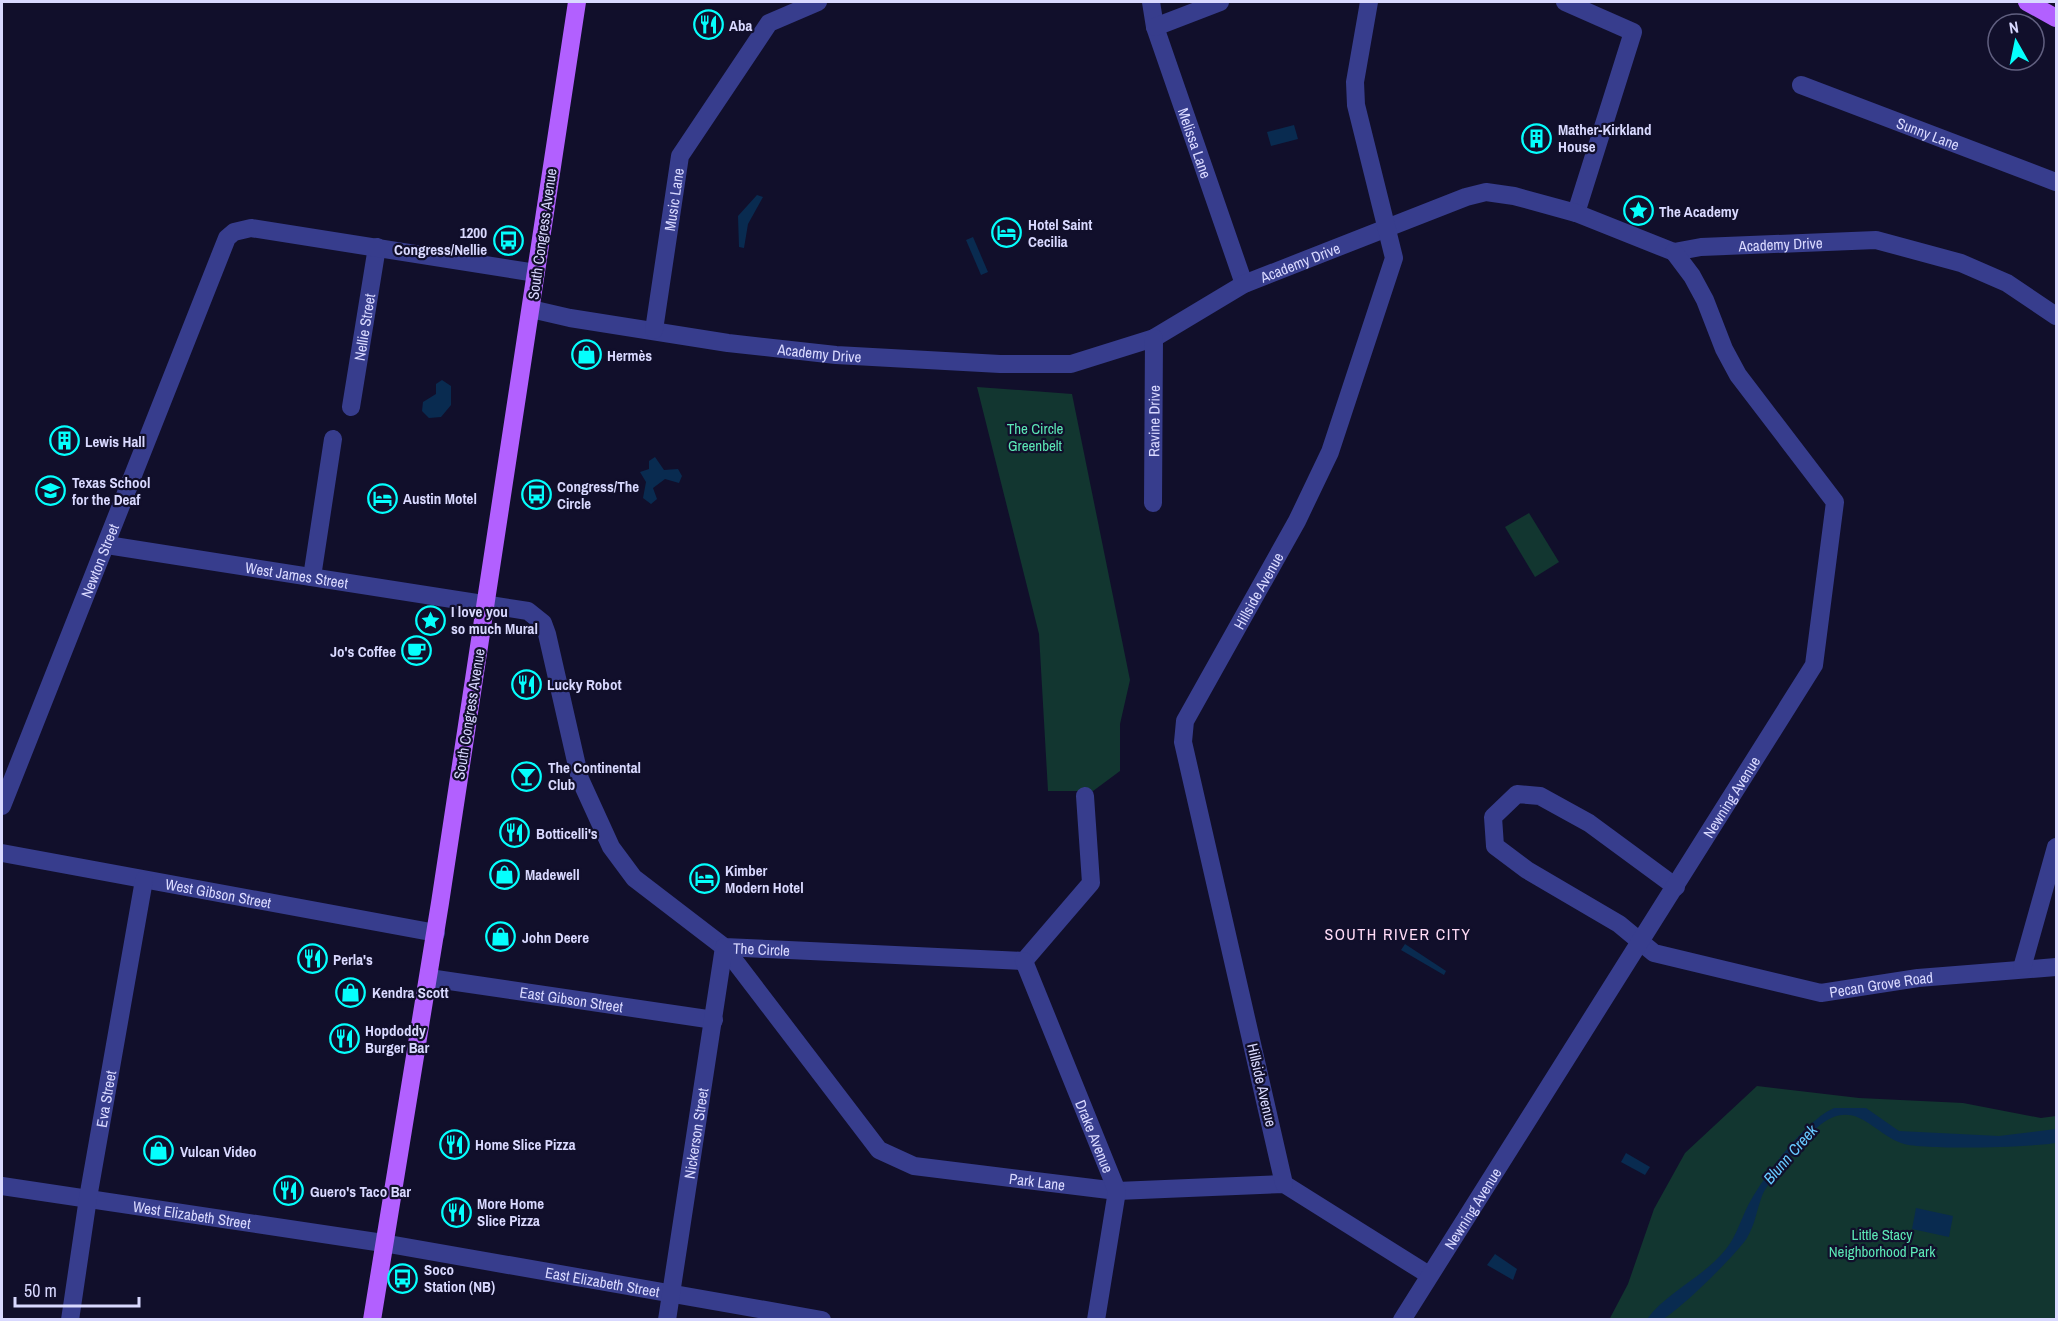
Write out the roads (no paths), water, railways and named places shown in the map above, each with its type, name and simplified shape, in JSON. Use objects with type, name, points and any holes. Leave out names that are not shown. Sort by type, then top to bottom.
[{"type":"main road","name":"South Congress Avenue","points":[[372,1320],[436,933],[577,2]]},
{"type":"main road","points":[[2027,2],[2056,18]]},
{"type":"street","name":"Music Lane","points":[[654,330],[680,156],[769,23],[818,2]]},
{"type":"street","name":"Melissa Lane","points":[[1151,2],[1155,27],[1244,284]]},
{"type":"street","points":[[1155,27],[1220,2]]},
{"type":"street","name":"Hillside Avenue","points":[[1284,1184],[1184,742],[1185,721],[1297,521],[1330,452],[1395,258],[1356,105],[1355,82],[1369,2]]},
{"type":"street","points":[[1565,2],[1633,32],[1576,213]]},
{"type":"street","name":"Sunny Lane","points":[[1801,85],[2056,182]]},
{"type":"street","name":"Academy Drive","points":[[531,309],[570,318],[728,343],[836,355],[1000,364],[1071,364],[1154,338],[1244,284],[1466,197],[1486,192],[1514,196],[1576,213],[1674,252],[1701,247],[1876,240],[1961,263],[2016,289],[2056,316]]},
{"type":"street","name":"Newton Street","points":[[2,806],[223,246],[234,232],[251,228],[377,247]]},
{"type":"street","points":[[377,247],[536,273]]},
{"type":"street","name":"Nellie Street","points":[[351,407],[377,247]]},
{"type":"street","name":"Newning Avenue","points":[[1402,1320],[1814,665],[1835,502],[1738,375],[1724,349],[1705,300],[1692,276],[1674,252]]},
{"type":"street","name":"Ravine Drive","points":[[1153,503],[1154,338]]},
{"type":"street","points":[[312,577],[333,439]]},
{"type":"street","name":"West James Street","points":[[106,545],[486,605]]},
{"type":"street","name":"The Circle","points":[[486,605],[528,611],[543,623],[580,779],[611,847],[634,878],[724,947],[1024,961]]},
{"type":"street","name":"Pecan Grove Road","points":[[1676,887],[1589,823],[1540,796],[1517,794],[1493,817],[1495,846],[1527,870],[1619,924],[1654,953],[1821,993],[1918,978],[2056,967]]},
{"type":"street","points":[[1024,961],[1091,883],[1085,796]]},
{"type":"street","points":[[2022,968],[2056,847]]},
{"type":"street","name":"West Gibson Street","points":[[2,853],[436,933]]},
{"type":"street","name":"Eva Street","points":[[70,1320],[88,1198],[144,880]]},
{"type":"street","name":"Park Lane","points":[[724,947],[879,1150],[914,1166],[1117,1191],[1284,1184]]},
{"type":"street","name":"Nickerson Street","points":[[667,1320],[724,947]]},
{"type":"street","name":"Drake Avenue","points":[[1024,961],[1117,1191],[1096,1320]]},
{"type":"street","name":"East Gibson Street","points":[[429,978],[714,1020]]},
{"type":"street","points":[[1284,1184],[1429,1275]]},
{"type":"street","name":"West Elizabeth Street","points":[[2,1186],[383,1243]]},
{"type":"street","name":"East Elizabeth Street","points":[[383,1243],[671,1291],[822,1320]]},
{"type":"water","points":[[1294,125],[1298,139],[1271,146],[1267,132]]},
{"type":"water","points":[[757,195],[763,197],[748,224],[744,248],[739,247],[738,216]]},
{"type":"water","points":[[973,237],[988,272],[981,275],[966,240]]},
{"type":"water","points":[[442,380],[451,386],[451,405],[441,417],[429,418],[422,411],[423,402],[436,394],[436,384]]},
{"type":"water","points":[[655,457],[664,470],[678,469],[682,476],[679,483],[665,479],[653,488],[657,499],[651,504],[643,498],[646,482],[640,472],[649,469],[649,461]]},
{"type":"water","points":[[1405,944],[1446,971],[1444,975],[1401,950]]},
{"type":"water","name":"Blunn Creek","points":[[1834,1108],[1866,1108],[1899,1131],[1999,1136],[2056,1129],[2056,1143],[1977,1148],[1913,1145],[1890,1138],[1862,1119],[1853,1116],[1843,1115],[1832,1118],[1814,1130],[1771,1180],[1762,1196],[1747,1238],[1732,1257],[1669,1315],[1660,1320],[1647,1319],[1665,1300],[1707,1268],[1726,1249],[1751,1200],[1777,1162],[1799,1135]]},
{"type":"water","points":[[1626,1153],[1650,1167],[1645,1175],[1621,1162]]},
{"type":"water","points":[[1916,1208],[1953,1216],[1949,1237],[1912,1229]]},
{"type":"water","points":[[1495,1254],[1517,1269],[1513,1280],[1487,1265]]},
{"type":"place","name":"Aba","points":[[708,25]]},
{"type":"place","name":"Mather-Kirkland House","points":[[1537,138]]},
{"type":"place","name":"The Academy","points":[[1638,211]]},
{"type":"place","name":"Hotel Saint Cecilia","points":[[1007,233]]},
{"type":"place","name":"1200 Congress/Nellie","points":[[508,241]]},
{"type":"place","name":"Hermès","points":[[586,355]]},
{"type":"place","name":"Lewis Hall","points":[[64,441]]},
{"type":"place","name":"Texas School for the Deaf","points":[[51,491]]},
{"type":"place","name":"Congress/The Circle","points":[[536,495]]},
{"type":"place","name":"Austin Motel","points":[[382,498]]},
{"type":"place","name":"I love you so much Mural","points":[[430,620]]},
{"type":"place","name":"Jo's Coffee","points":[[417,651]]},
{"type":"place","name":"Lucky Robot","points":[[526,684]]},
{"type":"place","name":"The Continental Club","points":[[527,776]]},
{"type":"place","name":"Botticelli's","points":[[515,833]]},
{"type":"place","name":"Madewell","points":[[504,874]]},
{"type":"place","name":"Kimber Modern Hotel","points":[[704,879]]},
{"type":"place","name":"John Deere","points":[[501,937]]},
{"type":"place","name":"Perla's","points":[[312,959]]},
{"type":"place","name":"Kendra Scott","points":[[351,992]]},
{"type":"place","name":"Hopdoddy Burger Bar","points":[[344,1039]]},
{"type":"place","name":"Home Slice Pizza","points":[[454,1144]]},
{"type":"place","name":"Vulcan Video","points":[[159,1151]]},
{"type":"place","name":"Guero's Taco Bar","points":[[289,1191]]},
{"type":"place","name":"More Home Slice Pizza","points":[[456,1212]]},
{"type":"place","name":"Soco Station (NB)","points":[[403,1278]]},
{"type":"district","name":"SOUTH RIVER CITY","points":[[1398,934]]},
{"type":"park label","name":"The Circle Greenbelt","points":[[1035,436]]},
{"type":"park label","name":"Little Stacy Neighborhood Park","points":[[1882,1242]]}]
